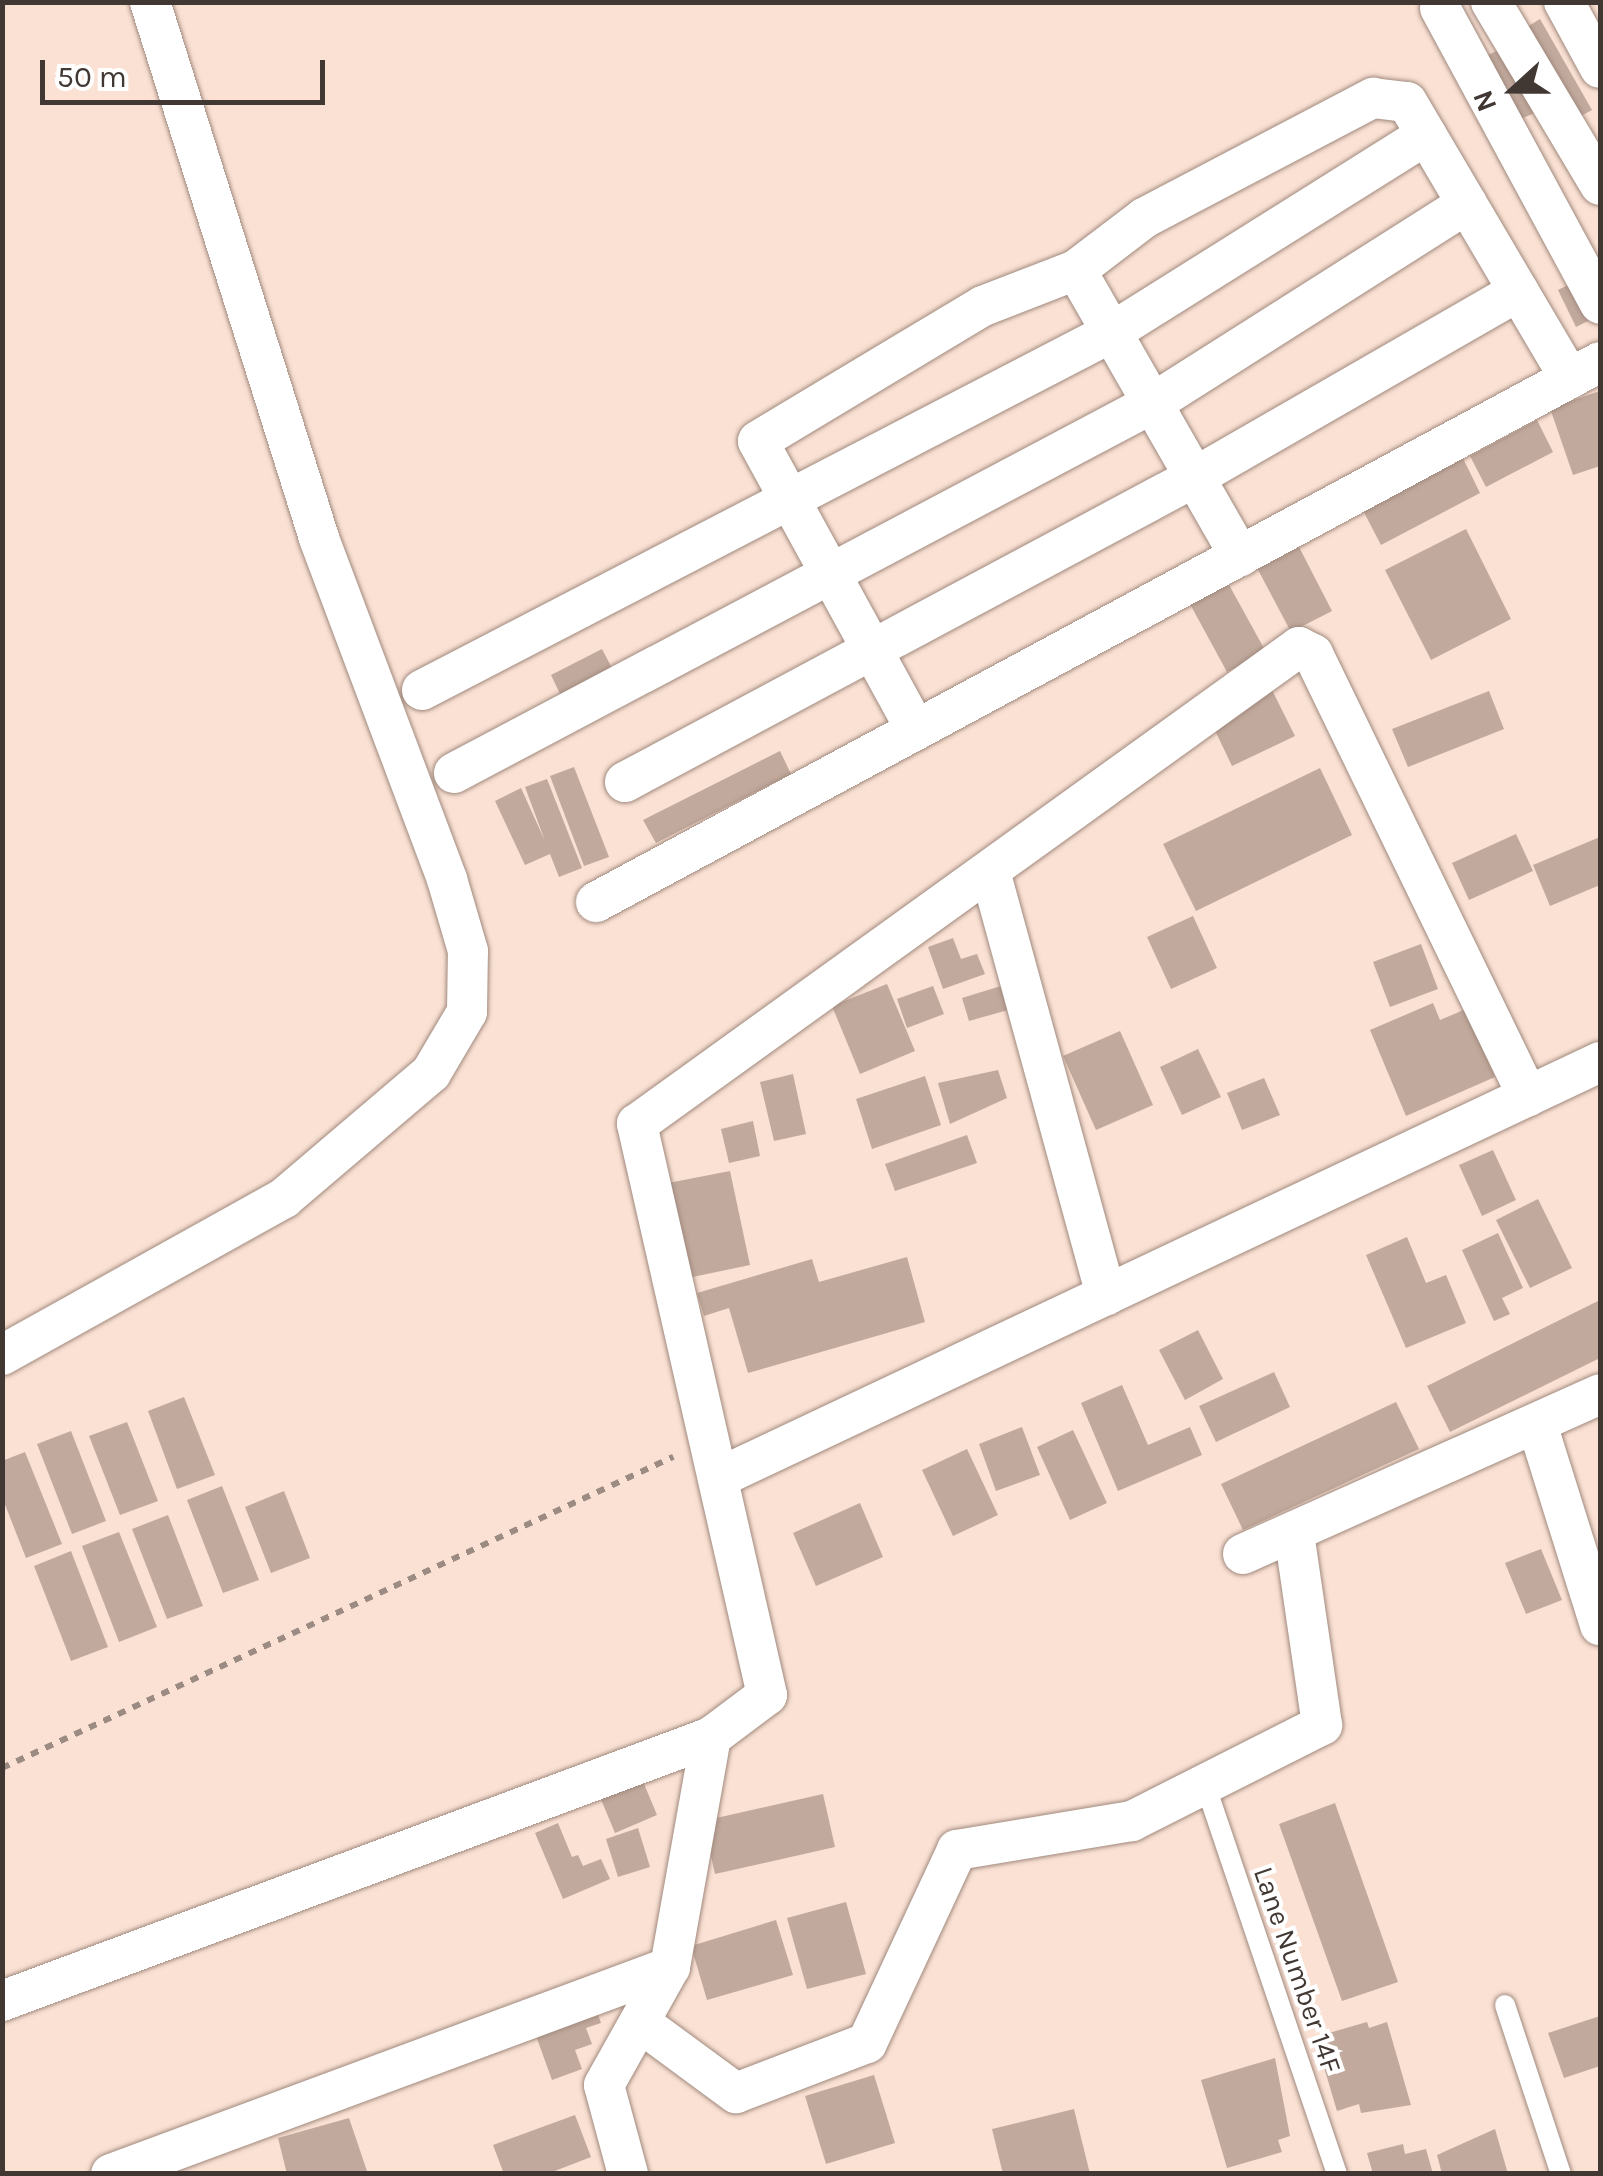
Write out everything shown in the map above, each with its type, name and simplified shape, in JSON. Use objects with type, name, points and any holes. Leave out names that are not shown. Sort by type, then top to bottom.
[{"type":"street","points":[[2,1355],[284,1198],[430,1073],[467,1012],[468,951],[447,879],[319,538],[150,2]]},
{"type":"street","points":[[1491,2],[1600,185]]},
{"type":"street","points":[[1564,2],[1600,68]]},
{"type":"street","points":[[1440,8],[1600,304]]},
{"type":"street","points":[[596,902],[1240,556],[1585,370],[1518,290],[1406,102],[1373,98],[1144,218],[1076,270],[983,306],[758,441],[916,730]]},
{"type":"street","points":[[422,690],[788,496],[1112,332],[1426,135]]},
{"type":"street","points":[[454,773],[1152,403],[1467,204]]},
{"type":"street","points":[[1076,270],[1240,556]]},
{"type":"street","points":[[625,782],[1194,477],[1518,290]]},
{"type":"street","points":[[2,2002],[711,1737],[767,1695],[637,1124],[990,871],[1287,650],[1307,648],[1528,1096]]},
{"type":"street","points":[[990,871],[1106,1295]]},
{"type":"street","points":[[714,1459],[1106,1295],[1600,1062]]},
{"type":"street","points":[[1243,1554],[1600,1394]]},
{"type":"street","points":[[1536,1424],[1600,1625]]},
{"type":"street","points":[[642,2024],[736,2093],[867,2044],[956,1850],[1132,1821],[1322,1725],[1294,1532]]},
{"type":"street","points":[[628,2174],[604,2085],[642,2024],[670,1966],[711,1737]]},
{"type":"street","points":[[110,2174],[670,1966]]},
{"type":"lane","name":"Lane Number 14F","points":[[1205,1784],[1337,2174]]},
{"type":"lane","points":[[1504,2005],[1561,2174]]},
{"type":"path","points":[[2,1768],[714,1459]]},
{"type":"building","points":[[1540,19],[1592,110],[1568,123],[1517,33]]},
{"type":"building","points":[[1505,47],[1537,112],[1516,121],[1484,57]]},
{"type":"building","points":[[1582,278],[1600,315],[1576,327],[1558,290]]},
{"type":"building","points":[[1600,391],[1600,466],[1573,475],[1550,408]]},
{"type":"building","points":[[1537,420],[1553,452],[1486,487],[1470,456]]},
{"type":"building","points":[[1457,446],[1480,493],[1381,545],[1357,499]]},
{"type":"building","points":[[1466,529],[1511,619],[1431,660],[1385,570]]},
{"type":"building","points":[[1298,545],[1332,611],[1291,632],[1256,566]]},
{"type":"building","points":[[1228,583],[1266,652],[1227,672],[1190,604]]},
{"type":"building","points":[[602,649],[614,672],[562,698],[551,675]]},
{"type":"building","points":[[1271,688],[1295,736],[1232,766],[1209,718]]},
{"type":"building","points":[[1489,691],[1504,729],[1408,767],[1392,729]]},
{"type":"building","points":[[780,751],[791,774],[656,843],[643,820]]},
{"type":"building","points":[[574,767],[609,857],[584,866],[550,776]]},
{"type":"building","points":[[1320,768],[1352,835],[1196,911],[1163,844]]},
{"type":"building","points":[[547,779],[582,868],[559,877],[550,854],[525,865],[495,801],[521,788],[545,841],[525,787]]},
{"type":"building","points":[[1516,834],[1533,871],[1469,900],[1452,863]]},
{"type":"building","points":[[1600,837],[1600,885],[1550,906],[1533,865]]},
{"type":"building","points":[[1193,916],[1217,968],[1171,989],[1147,937]]},
{"type":"building","points":[[953,938],[961,959],[977,954],[985,974],[943,989],[928,947]]},
{"type":"building","points":[[1421,944],[1438,989],[1390,1007],[1373,962]]},
{"type":"building","points":[[887,984],[915,1051],[860,1074],[832,1006]]},
{"type":"building","points":[[933,986],[944,1014],[907,1028],[897,999]]},
{"type":"building","points":[[1001,986],[1008,1010],[969,1021],[962,998]]},
{"type":"building","points":[[1433,1003],[1440,1020],[1466,1009],[1495,1077],[1406,1116],[1370,1030]]},
{"type":"building","points":[[1120,1031],[1153,1105],[1096,1130],[1063,1056]]},
{"type":"building","points":[[1198,1049],[1221,1097],[1182,1115],[1160,1067]]},
{"type":"building","points":[[998,1070],[1007,1098],[950,1124],[938,1083]]},
{"type":"building","points":[[793,1074],[806,1134],[774,1141],[760,1082]]},
{"type":"building","points":[[925,1076],[941,1125],[872,1149],[856,1099]]},
{"type":"building","points":[[1264,1078],[1280,1115],[1242,1130],[1227,1093]]},
{"type":"building","points":[[753,1121],[760,1156],[729,1163],[721,1129]]},
{"type":"building","points":[[967,1135],[977,1163],[895,1191],[885,1164]]},
{"type":"building","points":[[1493,1150],[1516,1200],[1482,1216],[1459,1165]]},
{"type":"building","points":[[730,1171],[750,1265],[683,1279],[663,1184]]},
{"type":"building","points":[[1538,1199],[1572,1268],[1530,1288],[1496,1220]]},
{"type":"building","points":[[1498,1233],[1523,1288],[1502,1298],[1510,1314],[1494,1321],[1462,1250]]},
{"type":"building","points":[[1407,1237],[1426,1283],[1446,1275],[1466,1323],[1406,1348],[1366,1255]]},
{"type":"building","points":[[907,1257],[925,1322],[748,1373],[729,1308],[704,1316],[697,1293],[812,1259],[819,1282]]},
{"type":"building","points":[[1600,1300],[1600,1358],[1450,1432],[1427,1386]]},
{"type":"building","points":[[1198,1330],[1223,1379],[1185,1400],[1159,1350]]},
{"type":"building","points":[[1274,1372],[1290,1407],[1216,1442],[1199,1406]]},
{"type":"building","points":[[1122,1385],[1148,1445],[1190,1427],[1202,1455],[1118,1491],[1081,1403]]},
{"type":"building","points":[[184,1397],[215,1475],[177,1489],[148,1411]]},
{"type":"building","points":[[1396,1402],[1419,1449],[1243,1530],[1221,1484]]},
{"type":"building","points":[[127,1422],[158,1501],[120,1515],[89,1436]]},
{"type":"building","points":[[1022,1427],[1040,1475],[996,1491],[979,1444]]},
{"type":"building","points":[[1073,1430],[1107,1503],[1070,1520],[1037,1447]]},
{"type":"building","points":[[71,1431],[106,1521],[72,1534],[37,1444]]},
{"type":"building","points":[[967,1449],[998,1515],[953,1536],[922,1470]]},
{"type":"building","points":[[25,1452],[62,1544],[26,1558],[2,1497],[2,1461]]},
{"type":"building","points":[[222,1486],[259,1580],[223,1593],[187,1500]]},
{"type":"building","points":[[284,1491],[310,1558],[271,1573],[245,1507]]},
{"type":"building","points":[[860,1503],[883,1557],[816,1586],[793,1533]]},
{"type":"building","points":[[168,1515],[203,1606],[167,1619],[132,1529]]},
{"type":"building","points":[[119,1532],[157,1627],[119,1642],[82,1546]]},
{"type":"building","points":[[1541,1549],[1562,1600],[1526,1614],[1505,1563]]},
{"type":"building","points":[[71,1551],[108,1647],[71,1661],[34,1566]]},
{"type":"building","points":[[642,1779],[657,1815],[615,1833],[600,1797]]},
{"type":"building","points":[[823,1794],[835,1847],[715,1874],[703,1821]]},
{"type":"building","points":[[1335,1803],[1398,1982],[1342,2001],[1279,1824]]},
{"type":"building","points":[[558,1823],[572,1857],[578,1855],[583,1866],[601,1859],[610,1879],[563,1899],[535,1833]]},
{"type":"building","points":[[638,1828],[650,1867],[618,1877],[606,1839]]},
{"type":"building","points":[[846,1902],[866,1974],[807,1989],[787,1918]]},
{"type":"building","points":[[776,1920],[793,1975],[707,2000],[691,1946]]},
{"type":"building","points":[[594,2003],[601,2023],[586,2028],[592,2044],[575,2050],[582,2069],[552,2080],[532,2025]]},
{"type":"building","points":[[1600,2016],[1600,2066],[1564,2078],[1548,2033]]},
{"type":"building","points":[[1367,2022],[1369,2028],[1387,2022],[1411,2105],[1361,2113],[1359,2104],[1337,2111],[1315,2037]]},
{"type":"building","points":[[1275,2058],[1290,2136],[1278,2140],[1282,2152],[1227,2168],[1201,2080]]},
{"type":"building","points":[[874,2075],[895,2143],[826,2164],[805,2096]]},
{"type":"building","points":[[1074,2109],[1090,2174],[1003,2174],[992,2129]]},
{"type":"building","points":[[575,2115],[591,2157],[547,2174],[504,2174],[493,2145]]},
{"type":"building","points":[[349,2118],[368,2174],[287,2174],[278,2138]]},
{"type":"building","points":[[1495,2129],[1508,2174],[1442,2174],[1437,2155]]},
{"type":"building","points":[[1403,2144],[1405,2154],[1426,2149],[1433,2174],[1373,2174],[1367,2153]]}]
